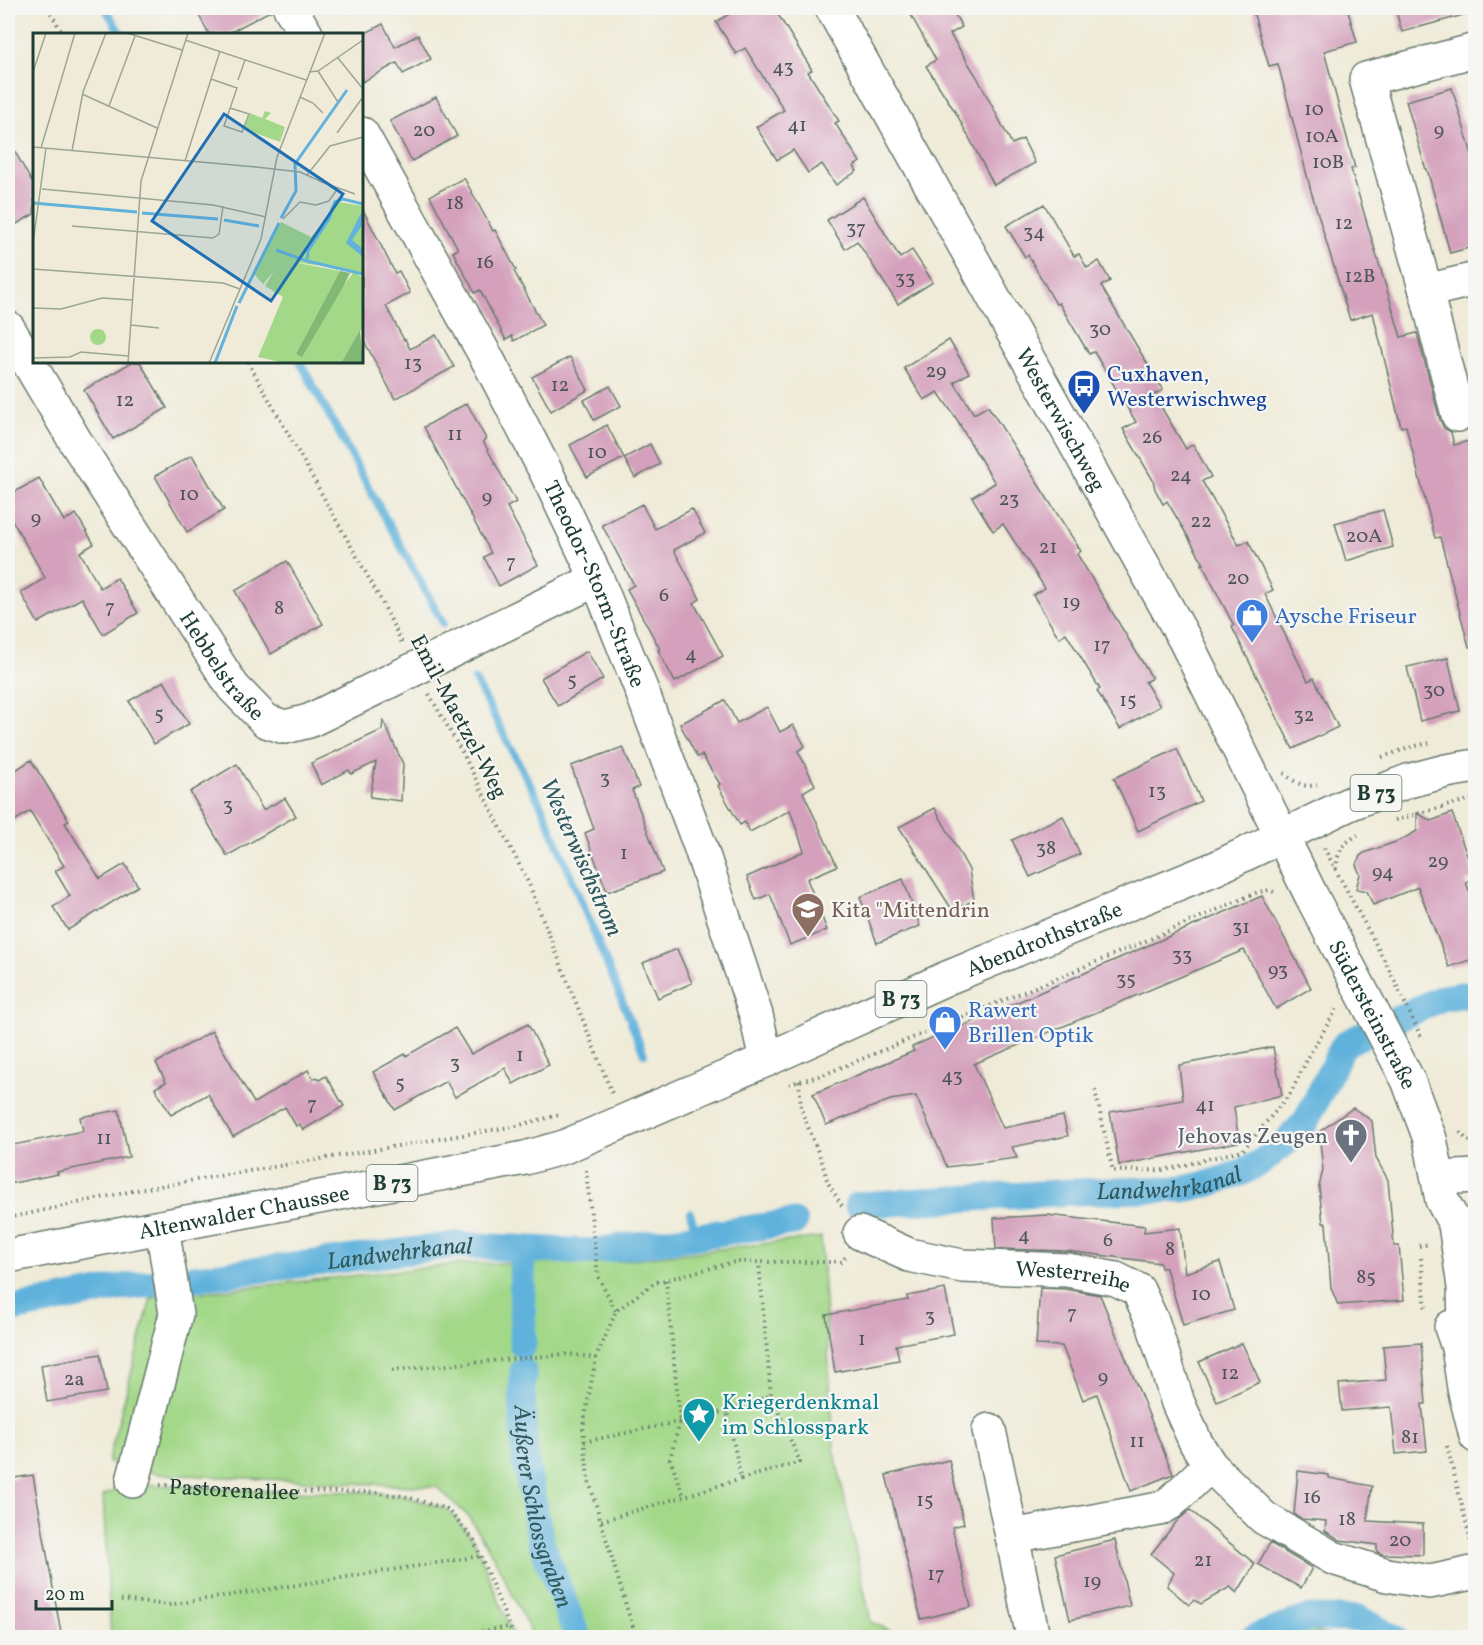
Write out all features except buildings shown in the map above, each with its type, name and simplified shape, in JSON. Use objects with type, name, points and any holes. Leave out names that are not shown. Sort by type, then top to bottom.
[{"type":"street","points":[[290,8],[305,33]]},
{"type":"street","name":"Westerwischweg","points":[[832,8],[1185,640],[1283,837]]},
{"type":"street","points":[[1458,415],[1426,291],[1366,79],[1476,50]]},
{"type":"street","name":"Theodor-Storm-Straße","points":[[363,136],[489,362],[547,474],[597,579],[700,846],[775,1072]]},
{"type":"street","points":[[1426,291],[1476,279]]},
{"type":"street","name":"Hebbelstraße","points":[[8,328],[77,444],[232,687],[266,722],[285,727],[309,721],[597,579]]},
{"type":"street","name":"Abendrothstraße","points":[[616,1112],[775,1072],[947,978],[1216,868],[1341,808],[1382,791],[1408,781],[1476,766]]},
{"type":"street","name":"Südersteinstraße","points":[[1283,837],[1373,1012],[1402,1033],[1408,1080],[1424,1121],[1440,1189],[1434,1221],[1448,1316],[1458,1347],[1464,1388],[1476,1436]]},
{"type":"street","name":"Altenwalder Chaussee","points":[[8,1257],[525,1158],[564,1147],[616,1112]]},
{"type":"street","points":[[1440,1189],[1476,1176]]},
{"type":"street","points":[[133,1481],[176,1314],[162,1227]]},
{"type":"street","name":"Westerreihe","points":[[860,1233],[909,1255],[962,1266],[1067,1270],[1116,1279],[1138,1290],[1153,1323],[1178,1403],[1196,1443],[1210,1465],[1264,1518],[1333,1558],[1387,1575],[1430,1582],[1476,1572]]},
{"type":"street","points":[[989,1430],[1033,1637]]},
{"type":"street","points":[[1012,1536],[1159,1509],[1170,1503],[1210,1465]]},
{"type":"path","points":[[48,8],[62,33]]},
{"type":"path","name":"Emil-Maetzel-Weg","points":[[249,363],[381,600],[529,884],[616,1112]]},
{"type":"path","points":[[1281,771],[1298,784],[1318,785]]},
{"type":"path","points":[[1388,822],[1476,798]]},
{"type":"path","points":[[1362,832],[1346,842],[1337,856],[1336,870],[1403,999],[1402,1033]]},
{"type":"path","points":[[775,1072],[799,1081],[834,1070],[1132,947],[1258,892],[1269,890],[1283,896]]},
{"type":"path","points":[[1095,1090],[1113,1171],[1165,1170],[1243,1150],[1290,1094],[1312,1050],[1340,1004]]},
{"type":"path","points":[[637,1638],[588,1478],[583,1427],[596,1358],[616,1311],[654,1283],[734,1262],[842,1262],[860,1233],[828,1183],[801,1109],[799,1081]]},
{"type":"path","points":[[8,1218],[142,1189],[516,1126],[564,1114]]},
{"type":"path","points":[[586,1170],[598,1276],[616,1311]]},
{"type":"path","points":[[601,1521],[800,1462],[771,1395],[759,1263]]},
{"type":"path","points":[[666,1280],[680,1421],[670,1459],[684,1496]]},
{"type":"path","points":[[392,1370],[569,1354],[596,1358]]},
{"type":"path","points":[[584,1442],[727,1411],[771,1395]]},
{"type":"path","points":[[727,1411],[741,1479]]},
{"type":"path","name":"Pastorenallee","points":[[133,1481],[144,1484],[266,1491],[366,1492],[404,1496],[447,1509],[474,1540],[514,1638]]},
{"type":"path","points":[[121,1600],[168,1605],[481,1556]]},
{"type":"path","points":[[441,1638],[509,1627]]},
{"type":"green space","points":[[821,1237],[834,1449],[871,1622],[904,1637],[533,1637],[495,1559],[469,1517],[437,1487],[159,1474],[108,1462],[151,1298],[458,1264],[619,1261]]},
{"type":"green space","points":[[133,1481],[144,1484],[266,1491],[366,1492],[404,1496],[447,1509],[474,1540],[514,1637],[111,1637],[103,1496]]},
{"type":"green space","points":[[1289,1611],[1312,1631],[1332,1637],[1227,1637]]},
{"type":"waterway","name":"Westerwischstrom","points":[[105,8],[120,33]]},
{"type":"waterway","name":"Westerwischstrom","points":[[301,363],[443,623]]},
{"type":"waterway","name":"Westerwischstrom","points":[[475,680],[544,811],[644,1054]]},
{"type":"waterway","name":"Landwehrkanal","points":[[858,1205],[1073,1192],[1183,1189],[1208,1184],[1243,1172],[1264,1160],[1284,1144],[1306,1121],[1346,1043],[1442,998],[1460,995],[1476,996]]},
{"type":"waterway","name":"Westerwischstrom","points":[[690,1213],[697,1236]]},
{"type":"waterway","name":"Landwehrkanal","points":[[8,1310],[124,1287],[457,1245],[588,1252],[794,1222]]},
{"type":"waterway","name":"Äußerer Schlossgraben","points":[[522,1249],[523,1345]]},
{"type":"waterway","name":"Äußerer Schlossgraben","points":[[523,1371],[525,1458],[541,1542],[578,1638]]},
{"type":"waterway","name":"Äußerer Schlossgraben","points":[[1253,1638],[1308,1618],[1360,1619],[1394,1638]]},
{"type":"place","name":"Cuxhaven, Westerwischweg","points":[[1084,415]]},
{"type":"place","name":"Aysche Friseur","points":[[1252,644]]},
{"type":"place","name":"Kita \"Mittendrin","points":[[808,938]]},
{"type":"place","name":"Rawert Brillen Optik","points":[[945,1051]]},
{"type":"place","name":"Jehovas Zeugen","points":[[1351,1164]]},
{"type":"place","name":"Kriegerdenkmal im Schlosspark","points":[[699,1443]]}]
